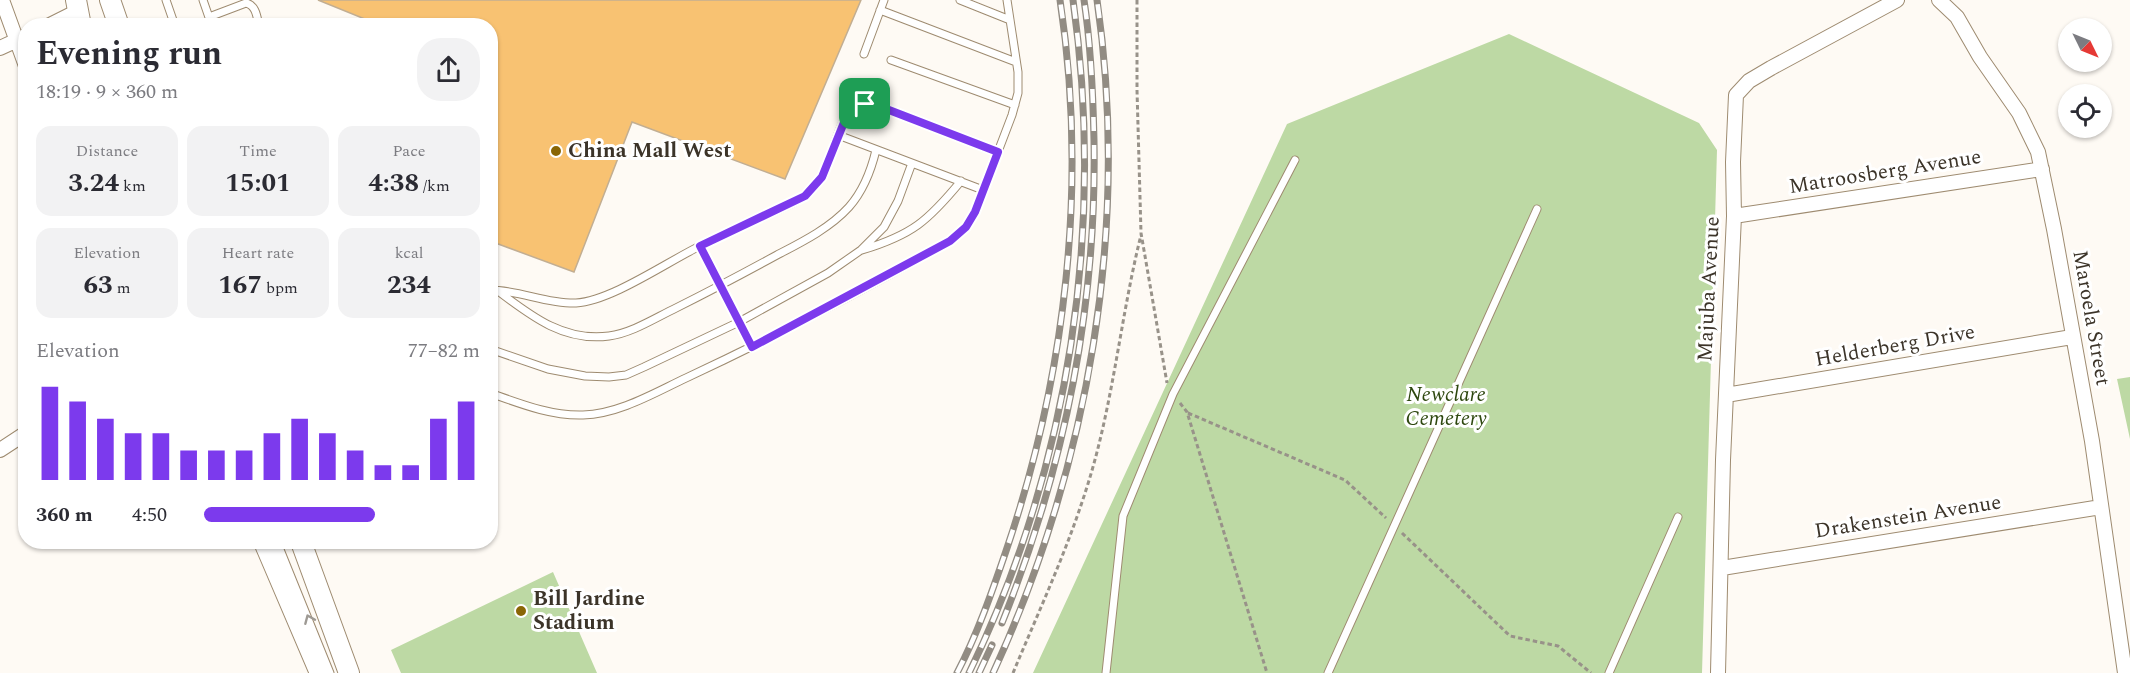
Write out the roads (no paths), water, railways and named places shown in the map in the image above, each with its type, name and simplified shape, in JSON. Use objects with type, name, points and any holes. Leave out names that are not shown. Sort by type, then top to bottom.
[{"type":"main road","points":[[110,0],[116,18]]},
{"type":"main road","points":[[267,549],[320,673]]},
{"type":"main road","points":[[304,549],[349,673]]},
{"type":"street","points":[[2,0],[18,33]]},
{"type":"street","name":"Majuba Avenue","points":[[1718,673],[1734,216],[1735,102],[1740,91],[1749,81],[1897,0]]},
{"type":"street","name":"Maroela Street","points":[[1939,0],[1957,17],[1980,57],[2019,113],[2032,138],[2042,168],[2092,441],[2125,673]]},
{"type":"street","points":[[0,48],[18,40]]},
{"type":"street","name":"Matroosberg Avenue","points":[[1734,216],[2042,168]]},
{"type":"street","name":"Helderberg Drive","points":[[1726,395],[2072,337]]},
{"type":"street","points":[[0,450],[18,438]]},
{"type":"street","name":"Drakenstein Avenue","points":[[1722,568],[2101,507]]},
{"type":"lane","points":[[102,0],[108,18]]},
{"type":"lane","points":[[166,0],[172,18]]},
{"type":"lane","points":[[203,0],[209,17],[246,3],[251,4],[257,18]]},
{"type":"lane","points":[[864,54],[884,0]]},
{"type":"lane","points":[[961,0],[1010,20]]},
{"type":"lane","points":[[498,396],[552,413],[584,415],[632,403],[752,347],[950,241],[966,227],[975,212],[1018,93],[1007,0]]},
{"type":"lane","points":[[880,10],[1016,62]]},
{"type":"lane","points":[[891,60],[1015,105]]},
{"type":"lane","points":[[498,291],[575,303],[592,300],[615,291],[700,246],[805,196],[822,177],[849,110],[856,105],[876,105],[998,152]]},
{"type":"lane","points":[[838,135],[983,190]]},
{"type":"lane","points":[[498,293],[556,330],[587,336],[608,336],[626,332],[721,286],[831,223],[849,208],[860,193],[870,173],[876,150]]},
{"type":"lane","points":[[1106,673],[1123,516],[1173,394],[1295,160]]},
{"type":"lane","points":[[498,352],[548,369],[585,376],[626,375],[739,322],[828,273],[861,250],[884,227],[898,201],[912,163]]},
{"type":"lane","points":[[861,250],[887,242],[916,227],[936,212],[961,182]]},
{"type":"lane","points":[[1328,673],[1537,209]]},
{"type":"lane","points":[[700,246],[752,347]]},
{"type":"lane","points":[[1609,673],[1678,517]]},
{"type":"lane","points":[[280,549],[330,673]]},
{"type":"lane","points":[[295,549],[341,673]]},
{"type":"railway","points":[[957,673],[990,598],[1027,484],[1044,417],[1057,348],[1066,278],[1071,209],[1072,139],[1068,69],[1060,0]]},
{"type":"railway","points":[[969,673],[1004,594],[1032,513],[1055,429],[1071,344],[1081,259],[1084,172],[1082,86],[1073,0]]},
{"type":"railway","points":[[1002,623],[1043,506],[1059,447],[1083,326],[1090,264],[1094,140],[1091,70],[1084,0]]},
{"type":"railway","points":[[993,673],[1026,594],[1054,512],[1077,429],[1093,344],[1104,258],[1108,172],[1106,86],[1097,0]]},
{"type":"railway","points":[[979,673],[992,645]]},
{"type":"place","name":"China Mall West","points":[[556,151]]},
{"type":"place","name":"Bill Jardine Stadium","points":[[521,611]]},
{"type":"park label","name":"Newclare Cemetery","points":[[1446,407]]}]
